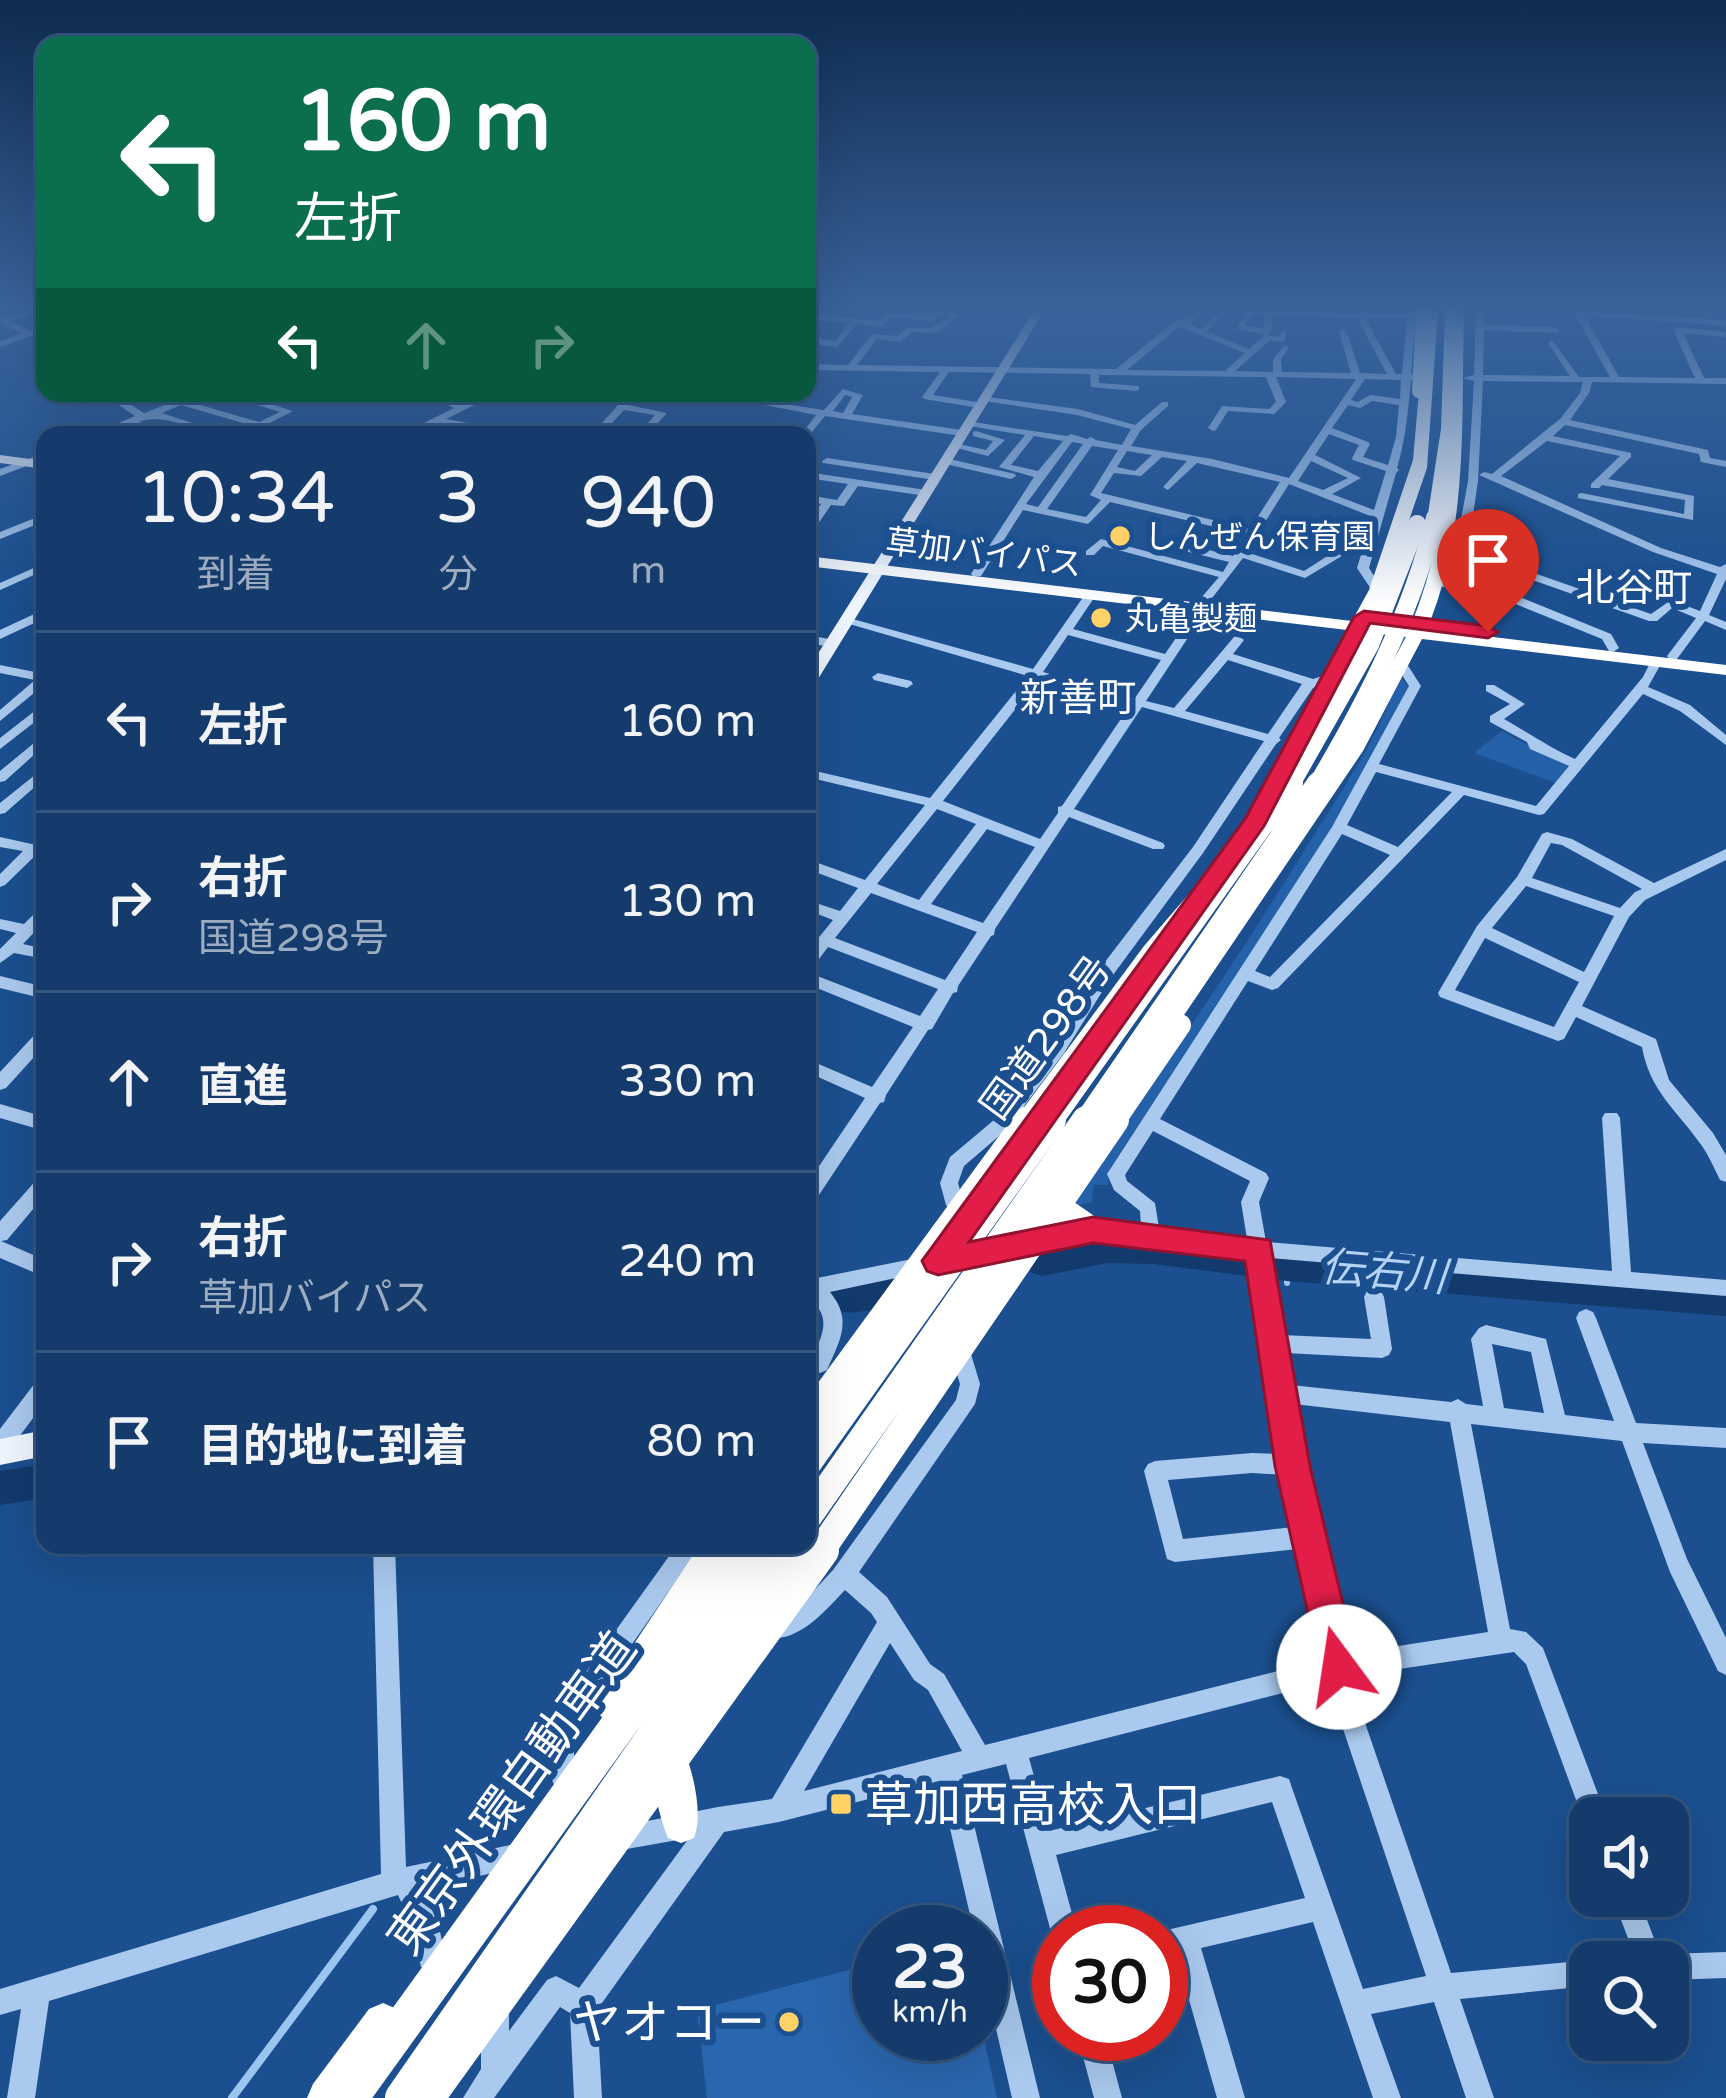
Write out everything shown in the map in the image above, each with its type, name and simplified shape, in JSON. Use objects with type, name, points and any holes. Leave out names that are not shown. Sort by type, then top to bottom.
[{"type":"highway","points":[[1420,409],[1425,429]]},
{"type":"highway","points":[[1425,409],[1425,429]]},
{"type":"highway","points":[[816,1451],[1254,841],[1345,694],[1389,604],[1419,518],[1430,456],[1428,409]]},
{"type":"highway","points":[[816,1505],[1256,877],[1358,712],[1407,607],[1435,520],[1450,409]]},
{"type":"highway","points":[[425,2098],[839,1525],[1180,1025],[1417,630],[1451,513],[1456,409]]},
{"type":"highway","name":"国道298号","points":[[816,1429],[1256,821],[1340,677],[1361,623],[1383,585],[1423,452],[1425,429]]},
{"type":"highway","name":"草加バイパス","points":[[816,558],[1090,595],[1203,605]]},
{"type":"highway","name":"草加バイパス","points":[[879,566],[1726,666]]},
{"type":"highway","name":"草加バイパス","points":[[1417,630],[1613,648],[1665,659]]},
{"type":"highway","points":[[816,1409],[1151,952],[1221,872]]},
{"type":"highway","points":[[816,1530],[1260,889]]},
{"type":"highway","points":[[1048,1195],[1093,1230]]},
{"type":"highway","points":[[327,2098],[430,1958],[504,1872],[716,1554]]},
{"type":"highway","points":[[504,1872],[563,1776],[724,1554]]},
{"type":"highway","name":"東京外環自動車道","points":[[350,2098],[504,1872],[742,1554]]},
{"type":"highway","name":"東京外環自動車道","points":[[404,2098],[782,1554]]},
{"type":"highway","points":[[425,2098],[799,1554]]},
{"type":"highway","points":[[666,1746],[675,1768],[681,1825]]},
{"type":"main road","points":[[816,669],[977,409]]},
{"type":"main road","points":[[0,1449],[36,1444]]},
{"type":"street","points":[[135,409],[190,426]]},
{"type":"street","points":[[118,426],[163,409]]},
{"type":"street","points":[[205,409],[260,425],[289,411],[282,409]]},
{"type":"street","points":[[424,426],[460,409]]},
{"type":"street","points":[[634,409],[662,413],[650,426]]},
{"type":"street","points":[[796,409],[962,433],[1033,433],[1160,452],[1288,481],[1380,516]]},
{"type":"street","points":[[813,426],[828,409]]},
{"type":"street","points":[[846,416],[850,409]]},
{"type":"street","points":[[1039,409],[1137,428]]},
{"type":"street","points":[[1159,409],[1137,428],[1095,495],[1254,533]]},
{"type":"street","points":[[1213,428],[1224,409]]},
{"type":"street","points":[[1235,409],[1274,409]]},
{"type":"street","points":[[816,1186],[989,931],[1063,810],[1342,409]]},
{"type":"street","points":[[1383,585],[1364,576],[1394,470],[1405,409]]},
{"type":"street","points":[[1428,586],[1455,583],[1478,474],[1473,409]]},
{"type":"street","points":[[1494,476],[1575,409]]},
{"type":"street","points":[[1040,511],[1104,418]]},
{"type":"street","points":[[437,420],[462,426]]},
{"type":"street","points":[[1562,421],[1704,452],[1705,460],[1726,464]]},
{"type":"street","points":[[128,422],[142,426]]},
{"type":"street","points":[[1328,430],[1365,444],[1357,458],[1394,470]]},
{"type":"street","points":[[1033,433],[1004,467],[1041,475]]},
{"type":"street","points":[[1544,436],[1627,455],[1567,509]]},
{"type":"street","points":[[977,574],[1071,437]]},
{"type":"street","points":[[1070,470],[1138,474],[1160,452]]},
{"type":"street","points":[[1309,456],[1356,478],[1322,495]]},
{"type":"street","points":[[1168,487],[1195,459]]},
{"type":"street","points":[[827,461],[935,477]]},
{"type":"street","points":[[945,461],[1011,476]]},
{"type":"street","points":[[1374,767],[1539,811],[1703,616],[1725,570],[1657,550],[1494,476],[1478,474]]},
{"type":"street","points":[[816,476],[926,494]]},
{"type":"street","points":[[831,478],[817,500],[840,504],[855,482]]},
{"type":"street","points":[[1582,496],[1689,518],[1690,498],[1600,481]]},
{"type":"street","points":[[1021,506],[1088,521],[1108,499]]},
{"type":"street","points":[[1197,519],[1177,546],[1305,575],[1355,543],[1371,546]]},
{"type":"street","points":[[0,520],[18,528]]},
{"type":"street","points":[[0,536],[36,521]]},
{"type":"street","points":[[1090,554],[1101,542],[1226,576]]},
{"type":"street","points":[[1462,552],[1653,619],[1671,603],[1726,626]]},
{"type":"street","points":[[0,587],[36,570]]},
{"type":"street","points":[[1457,575],[1607,637],[1613,648]]},
{"type":"street","points":[[816,954],[1036,674],[1090,595]]},
{"type":"street","points":[[0,635],[36,617]]},
{"type":"street","points":[[845,621],[1274,740]]},
{"type":"street","points":[[1066,631],[1170,659]]},
{"type":"street","points":[[816,640],[831,643]]},
{"type":"street","points":[[1178,712],[1238,640]]},
{"type":"street","points":[[1226,655],[1311,683],[1340,677]]},
{"type":"street","points":[[0,669],[36,676]]},
{"type":"street","points":[[1150,1234],[1149,1208],[1120,1185],[1116,1174],[1374,767],[1415,686],[1393,670]]},
{"type":"street","points":[[878,677],[907,685]]},
{"type":"street","points":[[969,1219],[950,1194],[950,1172],[956,1162],[1000,1125],[1058,1049],[1104,975],[1311,683]]},
{"type":"street","points":[[2,712],[36,685]]},
{"type":"street","points":[[1474,697],[1496,685],[1519,704],[1490,716],[1535,746],[1576,764]]},
{"type":"street","points":[[1640,688],[1685,708],[1726,741]]},
{"type":"street","points":[[2,712],[36,714]]},
{"type":"street","points":[[0,745],[36,718]]},
{"type":"street","points":[[0,778],[36,746]]},
{"type":"street","points":[[816,775],[934,803],[1041,844]]},
{"type":"street","points":[[0,810],[36,781]]},
{"type":"street","points":[[1245,973],[1273,984],[1461,791]]},
{"type":"street","points":[[1063,810],[1158,846]]},
{"type":"street","points":[[922,906],[985,822]]},
{"type":"street","points":[[1339,827],[1399,853]]},
{"type":"street","points":[[1654,889],[1567,842],[1547,837],[1522,880],[1482,930],[1446,993],[1558,1034],[1623,914],[1654,889],[1726,854]]},
{"type":"street","points":[[0,842],[36,849]]},
{"type":"street","points":[[0,882],[36,853]]},
{"type":"street","points":[[816,867],[989,931]]},
{"type":"street","points":[[1522,880],[1623,914]]},
{"type":"street","points":[[816,908],[844,918]]},
{"type":"street","points":[[5,952],[36,921]]},
{"type":"street","points":[[0,924],[27,930]]},
{"type":"street","points":[[1482,930],[1586,980]]},
{"type":"street","points":[[826,940],[951,988]]},
{"type":"street","points":[[5,952],[36,954]]},
{"type":"street","points":[[816,969],[926,1025]]},
{"type":"street","points":[[0,982],[36,991]]},
{"type":"street","points":[[1571,1008],[1650,1043],[1652,1071],[1715,1143],[1726,1175]]},
{"type":"street","points":[[0,1083],[36,1044]]},
{"type":"street","points":[[816,1069],[878,1097]]},
{"type":"street","points":[[0,1111],[36,1121]]},
{"type":"street","points":[[1611,1118],[1622,1280]]},
{"type":"street","points":[[1150,1122],[1260,1178],[1250,1202],[1306,1537],[1339,1667],[1480,2098]]},
{"type":"street","points":[[0,1234],[36,1192]]},
{"type":"street","points":[[816,1287],[1093,1230],[1150,1234],[1259,1254],[1726,1288]]},
{"type":"street","points":[[0,1272],[7,1252],[36,1265]]},
{"type":"street","points":[[816,1293],[832,1304],[837,1319],[816,1367]]},
{"type":"street","points":[[1273,1343],[1382,1349],[1374,1297]]},
{"type":"street","points":[[1586,1318],[1678,1564],[1726,1663]]},
{"type":"street","points":[[743,1635],[790,1623],[814,1607],[844,1574],[965,1403],[970,1384],[954,1331]]},
{"type":"street","points":[[1495,1414],[1481,1339],[1486,1334],[1538,1345],[1556,1421]]},
{"type":"street","points":[[816,1372],[866,1360]]},
{"type":"street","points":[[1280,1393],[1726,1438]]},
{"type":"street","points":[[0,1449],[36,1399]]},
{"type":"street","points":[[1457,1409],[1501,1640]]},
{"type":"street","points":[[1293,1466],[1252,1463],[1155,1471],[1175,1551],[1306,1537]]},
{"type":"street","points":[[385,1554],[399,1882],[425,1923],[430,1958]]},
{"type":"street","points":[[563,1776],[561,1726],[684,1554]]},
{"type":"street","points":[[844,1574],[890,1621],[922,1672],[936,1682],[980,1760]]},
{"type":"street","points":[[779,1810],[890,1621]]},
{"type":"street","points":[[0,2002],[399,1882],[504,1872],[600,1841],[779,1810],[1339,1667],[1501,1640],[1518,1640],[1534,1656],[1587,1797]]},
{"type":"street","points":[[1015,1751],[1057,1905]]},
{"type":"street","points":[[948,1768],[1027,2098]]},
{"type":"street","points":[[1041,1846],[1280,1788],[1387,2098]]},
{"type":"street","points":[[588,2098],[584,2006],[718,1819]]},
{"type":"street","points":[[1188,1938],[1318,1908]]},
{"type":"street","points":[[1689,1966],[1726,1965]]},
{"type":"street","points":[[1353,2004],[1440,1987],[1569,1975]]},
{"type":"street","points":[[1188,1982],[1231,2098]]},
{"type":"street","points":[[477,2098],[556,1989],[584,2006]]},
{"type":"street","points":[[21,2098],[37,1992]]},
{"type":"street","points":[[494,2072],[495,1994]]},
{"type":"street","points":[[1098,2061],[1108,2098]]},
{"type":"shaded area","points":[[1399,676],[1409,687],[1355,792],[1109,1170],[1108,1185],[1094,1185],[1092,1202],[1074,1206],[1070,1200],[1221,981],[1346,785]]},
{"type":"shaded area","points":[[1502,731],[1568,767],[1556,783],[1474,753]]},
{"type":"building","name":"ヤオコー","points":[[852,1969],[852,2061],[989,2061],[997,2098],[707,2098],[697,2010]]},
{"type":"waterway","name":"伝右川","points":[[1042,1263],[1108,1250],[1153,1251],[1287,1268],[1726,1302]]},
{"type":"waterway","points":[[1287,1268],[1287,1283]]},
{"type":"waterway","name":"伝右川","points":[[841,1300],[908,1287]]},
{"type":"waterway","name":"伝右川","points":[[0,1488],[36,1482]]},
{"type":"waterway","points":[[232,2098],[373,1909]]},
{"type":"tunnel","points":[[1386,676],[1424,585]]},
{"type":"place","name":"しんぜん保育園","points":[[1120,536]]},
{"type":"place","name":"丸亀製麺","points":[[1101,618]]},
{"type":"place","name":"草加西高校入口","points":[[841,1804]]},
{"type":"place","name":"ヤオコー","points":[[789,2022]]},
{"type":"district","name":"北谷町","points":[[1634,587]]},
{"type":"district","name":"新善町","points":[[1078,697]]},
{"type":"route","points":[[1339,1667],[1306,1537],[1259,1249],[1093,1230],[938,1261],[1256,821],[1364,617],[1488,632]]}]
